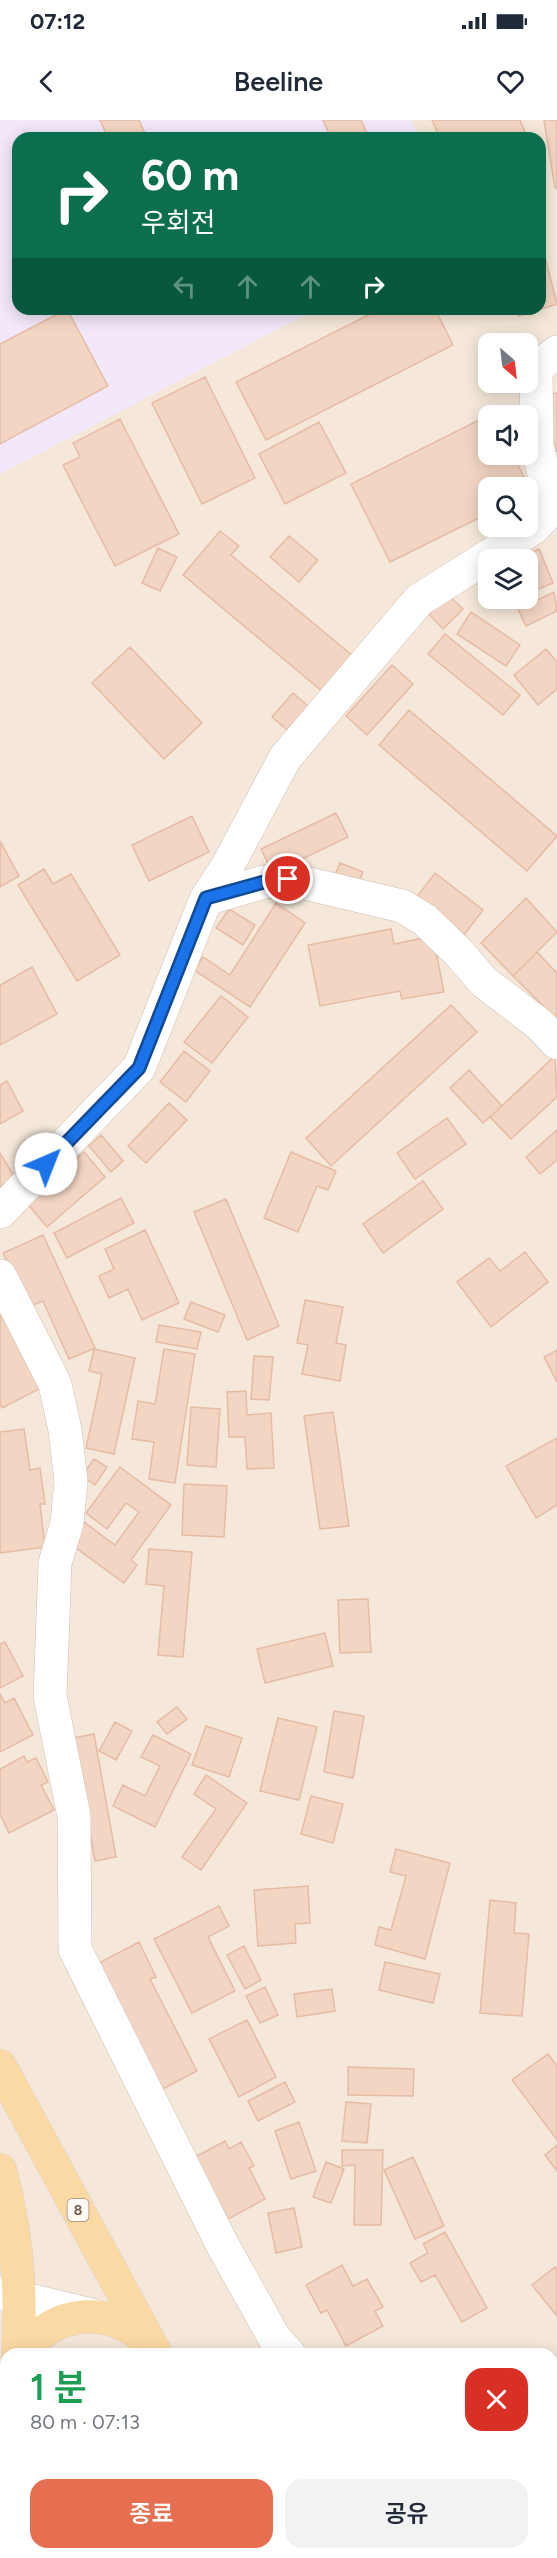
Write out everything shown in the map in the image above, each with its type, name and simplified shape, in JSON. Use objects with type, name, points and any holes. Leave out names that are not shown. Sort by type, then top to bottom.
[{"type":"main road","name":"8","points":[[0,2066],[153,2348]]},
{"type":"main road","points":[[0,2170],[11,2210],[11,2296],[17,2348]]},
{"type":"main road","points":[[31,2348],[46,2330],[69,2319],[95,2316],[121,2322],[142,2336],[151,2348]]},
{"type":"street","points":[[0,1212],[139,1068],[206,898],[227,867],[285,758],[419,600],[533,528],[546,514],[546,482],[537,446],[536,368],[557,352]]},
{"type":"street","points":[[206,898],[264,882],[288,879],[402,906],[425,920],[459,953],[484,982],[539,1024],[557,1043]]},
{"type":"street","points":[[0,1276],[56,1384],[66,1440],[70,1481],[67,1523],[55,1563],[50,1696],[74,1816],[75,1949],[222,2244],[275,2339],[283,2348]]},
{"type":"street","points":[[11,2296],[95,2316]]},
{"type":"shaded area","points":[[0,120],[557,120],[557,2348],[0,2348]]},
{"type":"shaded area","points":[[0,120],[411,120],[417,132],[12,132],[12,315],[305,315],[0,474]]},
{"type":"building","points":[[100,120],[139,120],[144,132],[105,132]]},
{"type":"building","points":[[323,120],[361,120],[366,132],[328,132]]},
{"type":"building","points":[[432,120],[520,120],[525,132],[437,132]]},
{"type":"building","points":[[544,120],[557,120],[557,188],[555,188]]},
{"type":"building","points":[[546,261],[557,304],[546,307]]},
{"type":"building","points":[[56,315],[70,315],[108,386],[0,444],[0,344]]},
{"type":"building","points":[[368,315],[438,315],[453,345],[266,440],[236,382]]},
{"type":"building","points":[[205,377],[255,478],[202,504],[152,403]]},
{"type":"building","points":[[557,393],[557,451],[555,452],[549,394]]},
{"type":"building","points":[[120,419],[179,534],[115,566],[63,465],[80,457],[73,443]]},
{"type":"building","points":[[478,420],[478,465],[518,465],[524,477],[478,477],[478,518],[390,562],[351,484]]},
{"type":"building","points":[[319,422],[346,473],[285,504],[259,454]]},
{"type":"building","points":[[220,531],[239,546],[231,555],[353,656],[323,692],[183,575]]},
{"type":"building","points":[[289,536],[318,560],[299,582],[270,557]]},
{"type":"building","points":[[158,548],[177,557],[160,591],[142,583]]},
{"type":"building","points":[[538,549],[553,583],[538,589]]},
{"type":"building","points":[[554,592],[557,611],[526,626],[518,609],[538,609],[538,600]]},
{"type":"building","points":[[448,595],[463,609],[443,629],[429,614]]},
{"type":"building","points":[[471,612],[520,645],[506,666],[457,634]]},
{"type":"building","points":[[445,634],[520,695],[503,715],[428,654]]},
{"type":"building","points":[[130,647],[202,723],[164,759],[92,683]]},
{"type":"building","points":[[546,649],[557,662],[557,689],[538,705],[514,675]]},
{"type":"building","points":[[392,665],[413,684],[367,735],[346,716]]},
{"type":"building","points":[[293,693],[308,706],[287,730],[272,717]]},
{"type":"building","points":[[409,710],[557,836],[527,871],[379,745]]},
{"type":"building","points":[[336,813],[348,837],[273,873],[261,849]]},
{"type":"building","points":[[192,816],[209,852],[149,881],[132,845]]},
{"type":"building","points":[[0,841],[19,876],[0,887]]},
{"type":"building","points":[[340,863],[363,872],[358,886],[334,877]]},
{"type":"building","points":[[44,869],[53,884],[71,874],[120,955],[77,981],[18,885]]},
{"type":"building","points":[[435,873],[483,910],[464,935],[416,898]]},
{"type":"building","points":[[526,898],[557,932],[513,976],[481,943]]},
{"type":"building","points":[[276,903],[305,923],[250,1007],[194,970],[203,957],[230,975]]},
{"type":"building","points":[[229,909],[255,925],[243,945],[216,928]]},
{"type":"building","points":[[391,929],[394,944],[433,936],[444,992],[402,999],[400,991],[320,1006],[308,945]]},
{"type":"building","points":[[537,952],[557,973],[557,1020],[513,976]]},
{"type":"building","points":[[32,967],[57,1014],[0,1045],[0,985]]},
{"type":"building","points":[[221,996],[248,1017],[212,1063],[184,1042]]},
{"type":"building","points":[[451,1005],[477,1032],[331,1166],[306,1138]]},
{"type":"building","points":[[184,1051],[210,1071],[186,1102],[160,1082]]},
{"type":"building","points":[[555,1056],[557,1097],[511,1139],[490,1117]]},
{"type":"building","points":[[469,1070],[502,1106],[483,1123],[450,1088]]},
{"type":"building","points":[[7,1081],[23,1111],[0,1124],[0,1085]]},
{"type":"building","points":[[169,1103],[187,1120],[146,1163],[128,1146]]},
{"type":"building","points":[[447,1118],[466,1144],[415,1179],[397,1153]]},
{"type":"building","points":[[557,1130],[557,1160],[540,1174],[526,1157]]},
{"type":"building","points":[[101,1135],[123,1161],[111,1172],[89,1146]]},
{"type":"building","points":[[84,1152],[105,1177],[47,1227],[26,1202]]},
{"type":"building","points":[[291,1152],[336,1171],[328,1190],[317,1186],[298,1232],[264,1218]]},
{"type":"building","points":[[0,1153],[15,1178],[0,1187]]},
{"type":"building","points":[[423,1181],[443,1209],[383,1253],[363,1224]]},
{"type":"building","points":[[121,1198],[134,1223],[67,1258],[54,1233]]},
{"type":"building","points":[[226,1199],[279,1326],[247,1340],[194,1212]]},
{"type":"building","points":[[145,1230],[179,1303],[142,1320],[128,1289],[109,1298],[99,1276],[114,1269],[105,1249]]},
{"type":"building","points":[[43,1235],[95,1348],[69,1359],[43,1301],[28,1307],[3,1253]]},
{"type":"building","points":[[525,1252],[548,1282],[491,1327],[457,1282],[489,1258],[500,1271]]},
{"type":"building","points":[[305,1300],[343,1307],[336,1343],[346,1345],[340,1381],[302,1374],[308,1345],[297,1343]]},
{"type":"building","points":[[191,1302],[225,1315],[218,1332],[184,1319]]},
{"type":"building","points":[[0,1308],[41,1388],[2,1408],[0,1404]]},
{"type":"building","points":[[159,1325],[201,1332],[197,1349],[156,1342]]},
{"type":"building","points":[[94,1349],[135,1358],[114,1454],[86,1448],[102,1374],[89,1371]]},
{"type":"building","points":[[164,1349],[195,1354],[175,1483],[149,1479],[154,1442],[132,1439],[138,1401],[155,1404]]},
{"type":"building","points":[[557,1350],[557,1382],[544,1357]]},
{"type":"building","points":[[254,1356],[273,1357],[269,1400],[251,1399]]},
{"type":"building","points":[[246,1391],[247,1415],[271,1413],[274,1468],[247,1469],[245,1437],[229,1437],[227,1392]]},
{"type":"building","points":[[191,1407],[220,1409],[216,1467],[187,1465]]},
{"type":"building","points":[[333,1412],[349,1526],[320,1529],[304,1416]]},
{"type":"building","points":[[24,1429],[30,1470],[40,1468],[45,1504],[40,1504],[45,1547],[0,1553],[0,1432]]},
{"type":"building","points":[[557,1438],[557,1505],[536,1518],[506,1466]]},
{"type":"building","points":[[94,1459],[107,1467],[95,1485],[82,1476]]},
{"type":"building","points":[[120,1467],[171,1505],[131,1560],[137,1565],[124,1583],[69,1543],[84,1522],[115,1545],[139,1512],[126,1503],[107,1529],[86,1513]]},
{"type":"building","points":[[184,1484],[227,1486],[224,1537],[182,1535]]},
{"type":"building","points":[[149,1549],[192,1552],[183,1657],[158,1655],[164,1586],[146,1584]]},
{"type":"building","points":[[368,1599],[371,1652],[340,1653],[338,1600]]},
{"type":"building","points":[[325,1633],[333,1666],[265,1683],[257,1649]]},
{"type":"building","points":[[5,1642],[23,1676],[0,1688],[0,1644]]},
{"type":"building","points":[[0,1694],[5,1703],[14,1698],[33,1735],[0,1752]]},
{"type":"building","points":[[177,1707],[187,1719],[167,1734],[157,1722]]},
{"type":"building","points":[[334,1711],[364,1716],[353,1778],[324,1772]]},
{"type":"building","points":[[278,1718],[317,1727],[299,1800],[260,1791]]},
{"type":"building","points":[[115,1722],[132,1731],[116,1760],[99,1751]]},
{"type":"building","points":[[206,1726],[242,1738],[229,1777],[192,1765]]},
{"type":"building","points":[[94,1734],[116,1857],[95,1861],[73,1738]]},
{"type":"building","points":[[153,1735],[191,1754],[155,1827],[113,1806],[123,1785],[145,1796],[160,1766],[141,1757]]},
{"type":"building","points":[[24,1756],[27,1762],[36,1758],[48,1782],[41,1785],[54,1810],[9,1833],[0,1814],[0,1769]]},
{"type":"building","points":[[206,1775],[247,1803],[201,1870],[182,1857],[216,1809],[194,1794]]},
{"type":"building","points":[[311,1796],[343,1804],[333,1843],[301,1834]]},
{"type":"building","points":[[396,1849],[450,1863],[425,1959],[375,1945],[379,1927],[391,1930],[406,1876],[390,1872]]},
{"type":"building","points":[[308,1886],[310,1923],[295,1924],[296,1943],[258,1946],[254,1890]]},
{"type":"building","points":[[490,1900],[516,1903],[514,1933],[529,1934],[522,2016],[480,2013]]},
{"type":"building","points":[[219,1906],[229,1926],[208,1937],[235,1991],[192,2013],[154,1939]]},
{"type":"building","points":[[139,1942],[156,1977],[150,1979],[197,2071],[161,2090],[97,1964]]},
{"type":"building","points":[[244,1946],[261,1980],[245,1989],[227,1955]]},
{"type":"building","points":[[385,1962],[440,1974],[433,2003],[379,1990]]},
{"type":"building","points":[[265,1987],[278,2015],[260,2023],[246,1996]]},
{"type":"building","points":[[332,1989],[335,2011],[297,2017],[294,1994]]},
{"type":"building","points":[[247,2020],[276,2077],[239,2097],[209,2039]]},
{"type":"building","points":[[548,2054],[557,2066],[557,2140],[512,2080]]},
{"type":"building","points":[[348,2067],[414,2069],[413,2096],[348,2095]]},
{"type":"building","points":[[285,2082],[295,2102],[258,2121],[248,2101]]},
{"type":"building","points":[[346,2102],[371,2104],[367,2143],[342,2141]]},
{"type":"building","points":[[299,2122],[316,2171],[291,2179],[275,2131]]},
{"type":"building","points":[[225,2141],[229,2149],[241,2142],[254,2166],[249,2168],[265,2199],[228,2219],[195,2157]]},
{"type":"building","points":[[557,2145],[557,2171],[545,2155]]},
{"type":"building","points":[[342,2150],[383,2150],[381,2225],[354,2225],[355,2165],[342,2166]]},
{"type":"building","points":[[413,2157],[444,2226],[415,2239],[384,2170]]},
{"type":"building","points":[[326,2162],[344,2169],[331,2203],[313,2197]]},
{"type":"building","points":[[294,2208],[302,2247],[276,2253],[268,2213]]},
{"type":"building","points":[[445,2232],[487,2308],[462,2322],[435,2275],[421,2282],[410,2263],[428,2253],[423,2244]]},
{"type":"building","points":[[342,2265],[353,2286],[367,2279],[383,2307],[375,2311],[383,2326],[346,2346],[327,2310],[321,2313],[306,2285]]},
{"type":"building","points":[[555,2267],[557,2270],[557,2316],[532,2285]]},
{"type":"route","points":[[46,1164],[139,1068],[206,898],[264,882],[288,879]]}]
